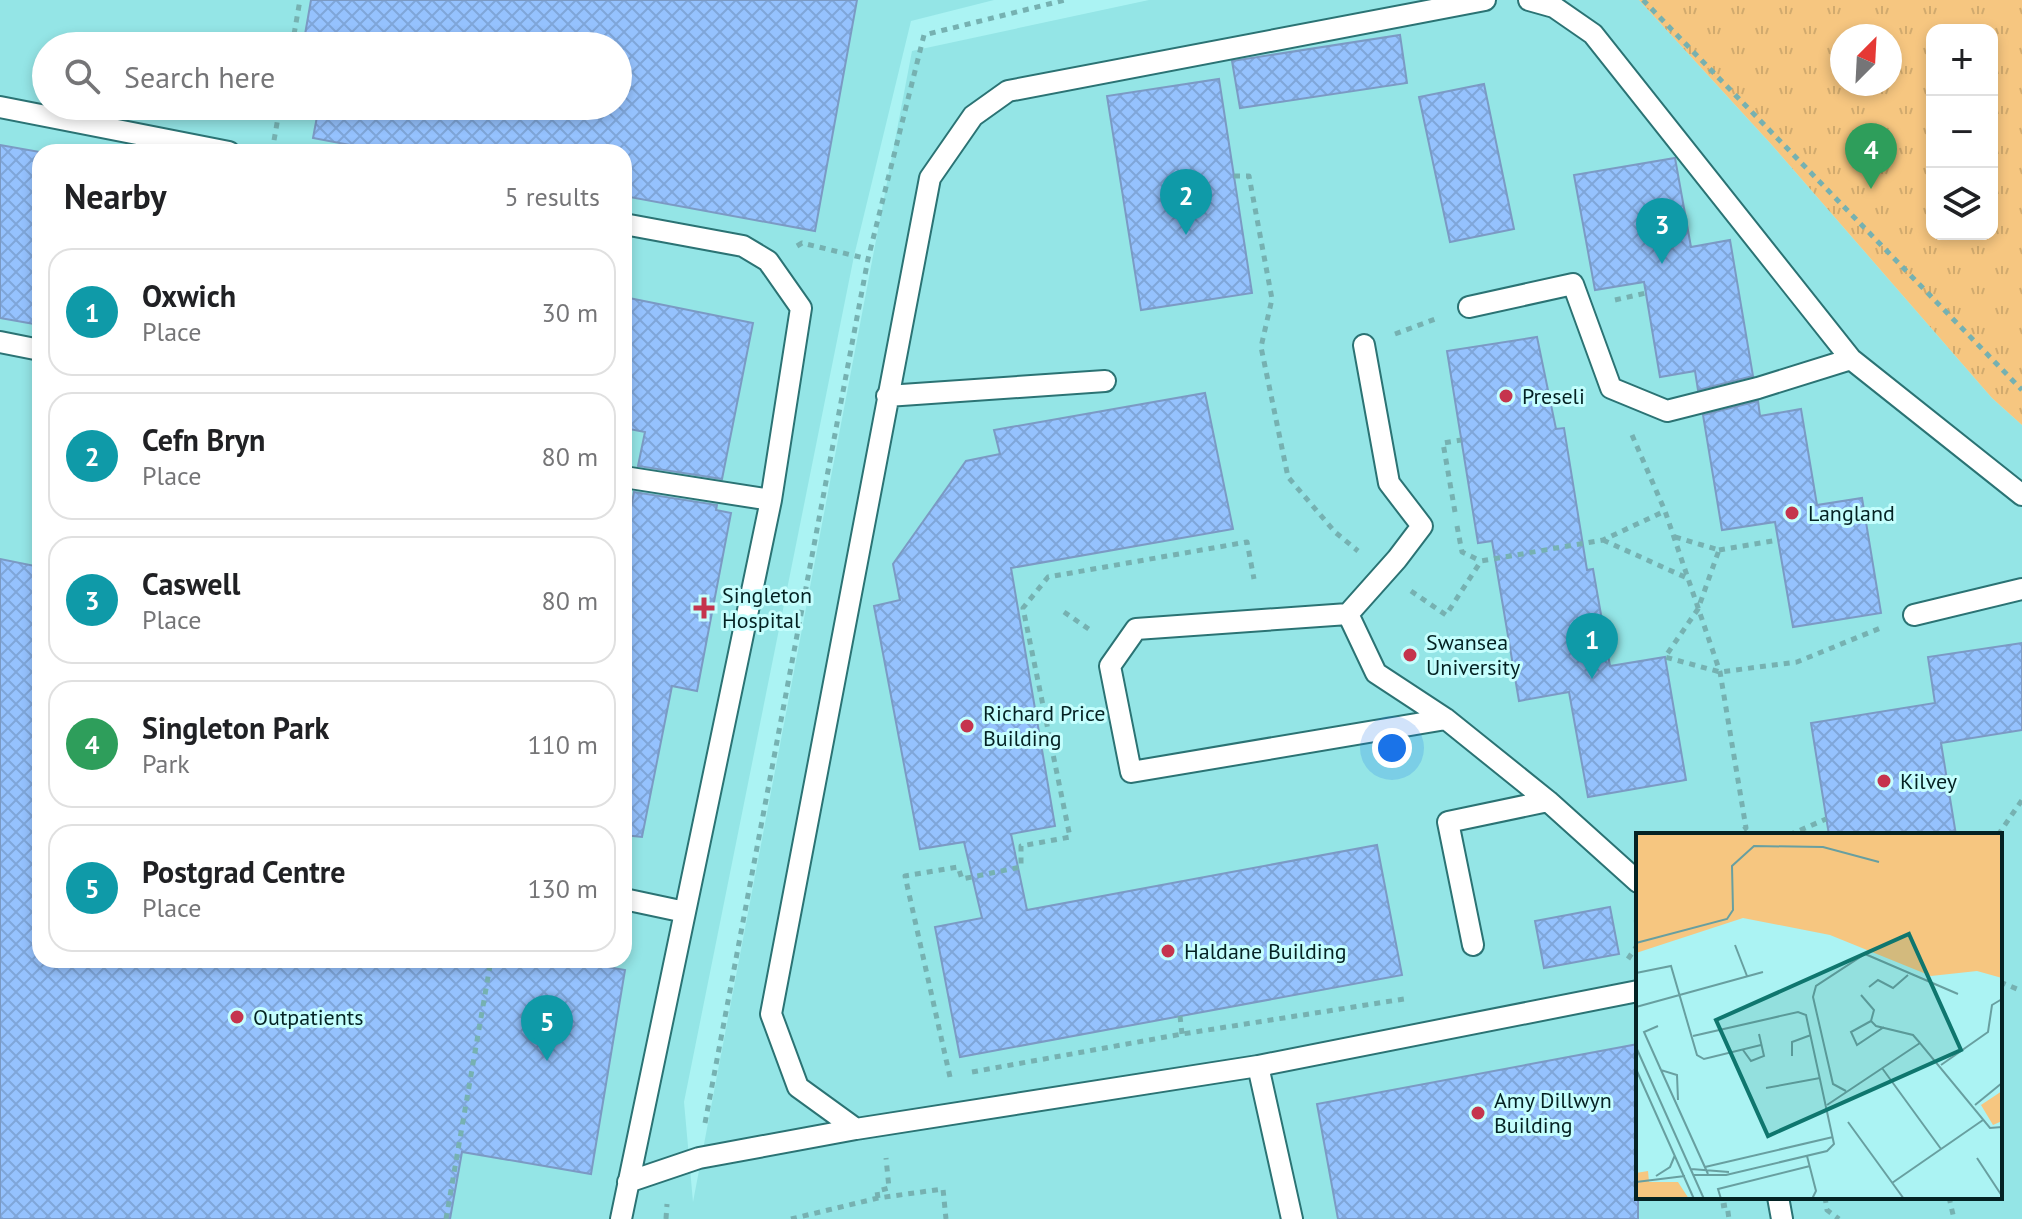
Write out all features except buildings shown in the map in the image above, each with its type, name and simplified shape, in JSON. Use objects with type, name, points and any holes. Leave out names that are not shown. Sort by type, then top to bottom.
[{"type":"lane","points":[[856,1129],[798,1087],[771,1014],[930,178],[973,116],[1008,91],[1485,0]]},
{"type":"lane","points":[[1529,0],[1554,7],[1593,34],[1851,359],[2022,495]]},
{"type":"lane","points":[[0,107],[32,113]]},
{"type":"lane","points":[[66,120],[188,144]]},
{"type":"lane","points":[[621,1219],[771,500],[801,308],[768,261],[743,246],[632,225]]},
{"type":"lane","points":[[1469,307],[1573,284],[1611,388],[1667,411],[1758,388],[1851,359]]},
{"type":"lane","points":[[0,342],[32,348]]},
{"type":"lane","points":[[1364,345],[1389,483],[1422,526],[1348,614],[1136,629],[1110,666],[1131,772],[1446,719]]},
{"type":"lane","points":[[887,396],[1105,381]]},
{"type":"lane","points":[[632,478],[771,500]]},
{"type":"lane","points":[[1914,615],[2022,589]]},
{"type":"lane","points":[[1348,614],[1376,673],[1446,719],[1548,801],[1636,880]]},
{"type":"lane","points":[[1473,945],[1448,822],[1548,801]]},
{"type":"lane","points":[[632,901],[685,912]]},
{"type":"lane","points":[[628,1182],[699,1158],[856,1129],[1258,1066],[1636,991]]},
{"type":"lane","points":[[1258,1066],[1292,1219]]},
{"type":"lane","points":[[1778,1199],[1782,1219]]},
{"type":"path","points":[[294,32],[300,0]]},
{"type":"path","points":[[1643,0],[2022,390]]},
{"type":"path","points":[[273,144],[278,120]]},
{"type":"path","points":[[768,261],[802,243],[868,259]]},
{"type":"path","points":[[1364,345],[1469,307]]},
{"type":"path","points":[[1611,388],[1674,537],[1720,672],[1747,832]]},
{"type":"path","points":[[1461,440],[1443,443],[1462,552],[1481,561]]},
{"type":"path","points":[[1674,537],[1719,550],[1778,540]]},
{"type":"path","points":[[1603,540],[1688,578]]},
{"type":"path","points":[[950,1077],[905,876],[958,867],[962,879],[1021,867],[1021,846],[1070,837],[1023,608],[1048,577],[1247,542],[1254,579]]},
{"type":"path","points":[[1719,550],[1698,609],[1665,657],[1720,672],[1797,662],[1914,615]]},
{"type":"path","points":[[1999,833],[2022,800]]},
{"type":"path","points":[[1794,833],[1826,819]]},
{"type":"path","points":[[1625,964],[1636,947]]},
{"type":"path","points":[[446,1219],[490,968]]},
{"type":"path","points":[[2002,983],[2022,991]]},
{"type":"path","points":[[937,1079],[1182,1034],[1419,996]]},
{"type":"path","points":[[1180,1016],[1182,1034]]},
{"type":"path","points":[[878,1198],[877,1191],[889,1188],[886,1157]]},
{"type":"path","points":[[791,1219],[878,1198],[943,1189],[946,1219]]},
{"type":"path","points":[[1825,1199],[1827,1210],[1839,1219]]},
{"type":"path","points":[[1949,1199],[1954,1219]]},
{"type":"path","points":[[1721,1206],[1727,1205],[1729,1219]]},
{"type":"shaded area","name":"Swansea University","points":[[0,0],[994,0],[911,21],[854,256],[684,1102],[693,1202],[912,51],[1149,0],[1639,0],[1771,144],[1992,398],[2022,425],[2022,1219],[0,1219]]},
{"type":"green space","points":[[1639,0],[2022,0],[2022,425],[1992,398],[1771,144]]},
{"type":"place","name":"Singleton Park","points":[[1871,189]]},
{"type":"place","name":"Cefn Bryn","points":[[1186,235]]},
{"type":"place","name":"Caswell","points":[[1662,264]]},
{"type":"place","name":"Preseli","points":[[1506,396]]},
{"type":"place","name":"Langland","points":[[1792,513]]},
{"type":"place","name":"Singleton Hospital","points":[[704,608]]},
{"type":"place","name":"Swansea University","points":[[1410,655]]},
{"type":"place","name":"Oxwich","points":[[1592,679]]},
{"type":"place","name":"Richard Price Building","points":[[967,726]]},
{"type":"place","name":"Kilvey","points":[[1884,781]]},
{"type":"place","name":"Haldane Building","points":[[1168,951]]},
{"type":"place","name":"Outpatients","points":[[237,1017]]},
{"type":"place","name":"Postgrad Centre","points":[[547,1061]]},
{"type":"place","name":"Amy Dillwyn Building","points":[[1478,1113]]}]
